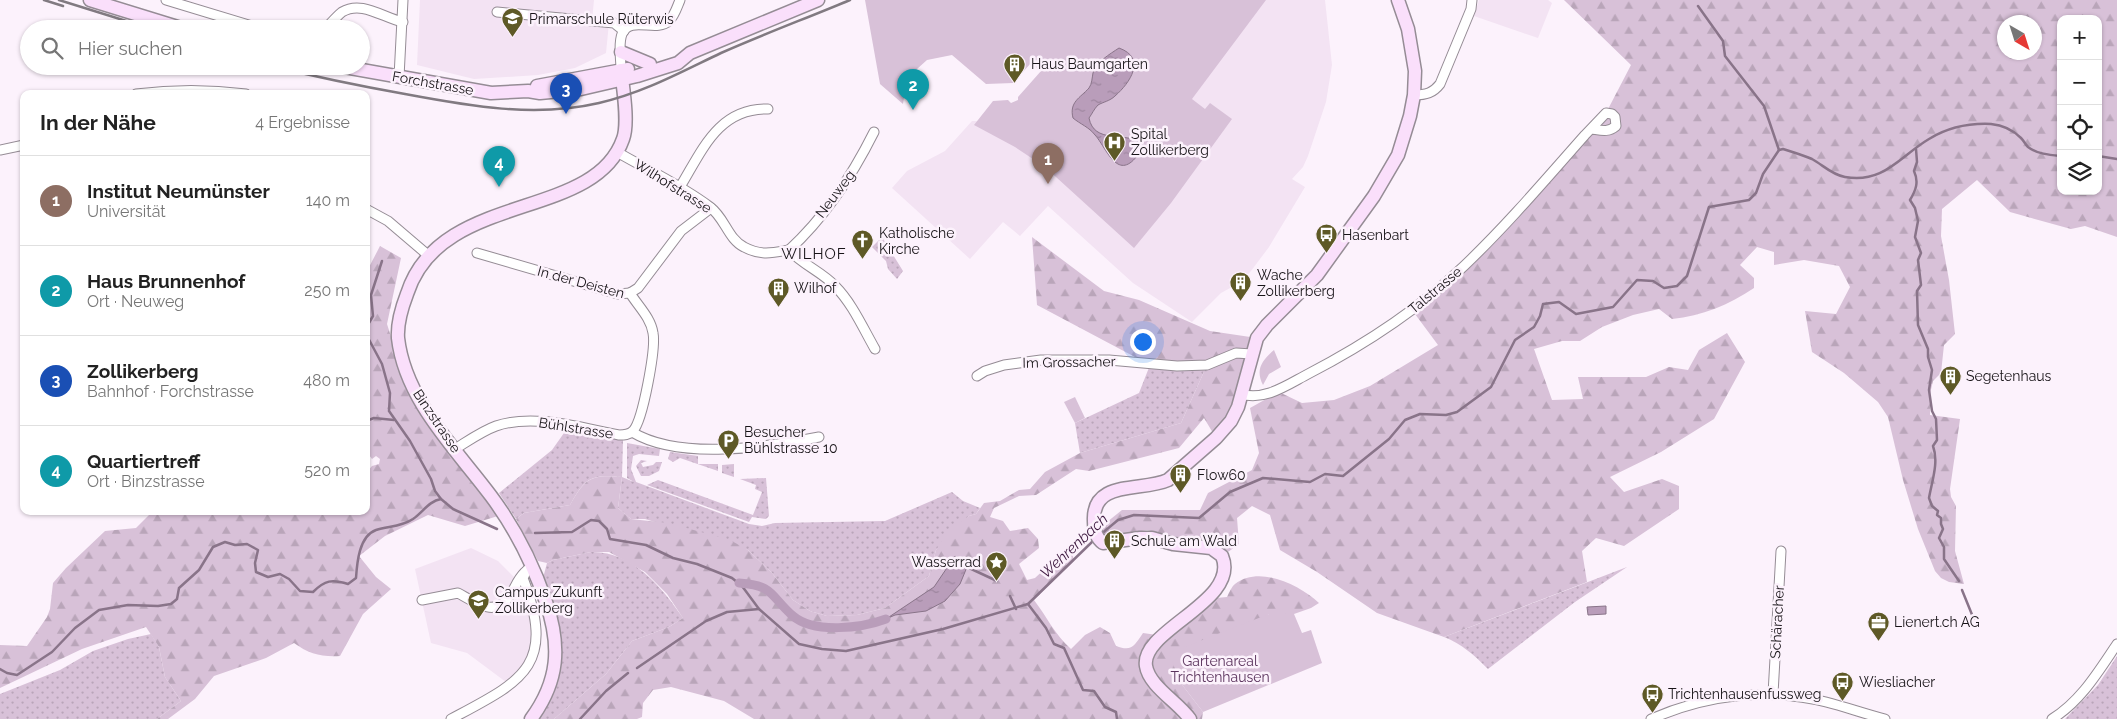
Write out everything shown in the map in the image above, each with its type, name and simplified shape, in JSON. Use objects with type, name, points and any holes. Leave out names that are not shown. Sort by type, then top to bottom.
[{"type":"main road","points":[[90,0],[155,20]]},
{"type":"main road","name":"Forchstrasse","points":[[622,75],[680,54],[690,53],[818,0]]},
{"type":"main road","points":[[1190,719],[1178,704],[1154,682],[1148,673],[1146,657],[1156,641],[1192,613],[1221,580],[1225,568],[1222,556],[1211,548],[1173,544],[1152,538],[1130,539],[1108,544],[1102,543],[1097,535],[1095,509],[1104,495],[1117,490],[1157,485],[1168,480],[1222,432],[1235,414],[1252,354],[1262,331],[1316,274],[1390,172],[1405,137],[1414,95],[1413,54],[1408,29],[1398,0]]},
{"type":"main road","points":[[622,52],[650,64]]},
{"type":"main road","name":"Forchstrasse","points":[[370,72],[491,93],[528,91],[537,86],[622,75],[678,63],[690,53]]},
{"type":"main road","name":"Binzstrasse","points":[[531,719],[549,685],[553,673],[556,646],[550,616],[530,568],[506,519],[425,409],[413,386],[398,337],[400,319],[409,286],[420,266],[428,256],[466,227],[584,183],[600,172],[617,152],[625,132],[622,75]]},
{"type":"street","points":[[166,0],[232,20]]},
{"type":"street","points":[[400,77],[403,0]]},
{"type":"street","points":[[622,75],[621,40],[624,31],[630,26],[638,24],[664,25],[673,16],[680,0]]},
{"type":"street","points":[[1414,95],[1425,95],[1434,92],[1440,84],[1471,9],[1472,0]]},
{"type":"street","points":[[333,20],[345,10],[355,7],[369,8],[403,22]]},
{"type":"street","points":[[497,12],[614,24],[624,31]]},
{"type":"street","points":[[162,90],[218,90]]},
{"type":"street","points":[[680,187],[710,138],[720,126],[733,116],[748,110],[768,109]]},
{"type":"street","name":"Talstrasse","points":[[1241,394],[1250,397],[1264,396],[1297,380],[1365,342],[1412,310],[1457,272],[1496,234],[1591,128]]},
{"type":"street","name":"Neuweg","points":[[789,250],[830,203],[853,172],[874,132]]},
{"type":"street","points":[[0,150],[20,146]]},
{"type":"street","name":"Wilhofstrasse","points":[[617,152],[680,187],[711,208],[722,218],[730,234],[743,247],[770,255],[789,250]]},
{"type":"street","points":[[630,294],[638,288],[680,231],[711,208]]},
{"type":"street","points":[[370,211],[388,221],[428,256]]},
{"type":"street","points":[[789,250],[799,260],[824,276],[835,286],[844,297],[875,349]]},
{"type":"street","name":"In der Deisten","points":[[477,253],[618,294],[630,294],[651,324],[654,344],[653,359],[638,418],[632,432]]},
{"type":"street","name":"Im Grossacher","points":[[977,376],[984,371],[1004,365],[1041,360],[1109,360],[1177,366],[1207,365],[1236,353],[1252,354]]},
{"type":"street","name":"Bühlstrasse","points":[[455,448],[495,426],[529,421],[619,435],[632,432],[646,440],[686,447],[720,449],[764,447],[819,437]]},
{"type":"street","name":"Schäracher","points":[[1773,694],[1781,551]]},
{"type":"street","points":[[422,600],[458,593],[480,605],[491,608],[497,607],[508,598],[517,580],[530,568]]},
{"type":"street","points":[[451,719],[505,689],[521,676],[528,666],[534,652],[536,624],[533,605],[523,578],[530,568]]},
{"type":"street","points":[[2052,719],[2067,708],[2082,692],[2117,644]]},
{"type":"street","points":[[1651,719],[1677,708],[1705,700],[1739,695],[1773,694],[1826,702],[1885,719]]},
{"type":"shaded area","name":"Primarschule Rüterwis","points":[[420,0],[594,0],[592,21],[609,23],[606,53],[575,68],[538,75],[474,79],[417,65]]},
{"type":"shaded area","name":"Spital Zollikerberg","points":[[1093,0],[1325,0],[1332,65],[1326,102],[1308,156],[1303,167],[1292,179],[1305,187],[1269,247],[1251,271],[1241,282],[1221,293],[1192,322],[1133,283],[1048,206],[1020,236],[1003,222],[970,259],[892,188],[907,171],[945,151],[972,121],[1015,122]]},
{"type":"shaded area","points":[[1479,0],[1548,0],[1552,3],[1538,38],[1474,16]]},
{"type":"shaded area","name":"Campus Zukunft Zollikerberg","points":[[471,548],[498,561],[522,585],[531,607],[533,630],[531,654],[519,674],[506,682],[467,653],[431,643],[415,569]]},
{"type":"green space","points":[[865,0],[1266,0],[1192,99],[1205,109],[1210,103],[1232,119],[1171,203],[1134,248],[1045,167],[1015,147],[974,125],[993,101],[1008,100],[1011,103],[1018,100],[1018,97],[1041,71],[1031,63],[1013,83],[986,84],[952,55],[927,60],[907,78],[903,104],[880,84]]},
{"type":"green space","points":[[1564,0],[2117,0],[2117,237],[2085,226],[2071,229],[2010,212],[1977,180],[1942,209],[1941,236],[1949,280],[1955,334],[1944,345],[1941,373],[1933,381],[1930,394],[1930,415],[1960,419],[1950,489],[1951,497],[1956,506],[1955,551],[1964,584],[1949,582],[1941,578],[1935,571],[1918,529],[1903,480],[1888,417],[1878,402],[1844,373],[1812,352],[1805,311],[1836,314],[1850,287],[1839,266],[1804,260],[1774,265],[1774,252],[1757,247],[1740,265],[1754,278],[1754,288],[1735,300],[1705,312],[1683,318],[1672,319],[1659,309],[1633,315],[1602,327],[1580,341],[1562,341],[1534,349],[1552,400],[1583,399],[1578,377],[1646,377],[1669,367],[1688,370],[1699,350],[1727,333],[1745,362],[1714,419],[1661,452],[1610,477],[1624,492],[1662,479],[1679,486],[1679,509],[1624,546],[1596,538],[1582,551],[1587,582],[1444,637],[1377,613],[1317,572],[1280,550],[1270,515],[1252,506],[1237,518],[1239,544],[1228,552],[1216,542],[1187,540],[1147,530],[1105,538],[1102,526],[1122,510],[1200,510],[1208,493],[1252,470],[1259,453],[1250,408],[1279,392],[1302,403],[1334,400],[1370,386],[1438,345],[1415,314],[1463,267],[1606,113],[1631,65]]},
{"type":"green space","points":[[882,237],[903,271],[897,279],[888,269],[886,261],[872,247]]},
{"type":"green space","points":[[1032,237],[1104,291],[1139,300],[1210,331],[1257,338],[1238,407],[1216,438],[1204,418],[1179,448],[1089,471],[1076,469],[1036,495],[1019,496],[994,508],[990,517],[1003,521],[1010,531],[1028,528],[1038,539],[1039,548],[1019,564],[1027,580],[1035,578],[1050,564],[1072,553],[1074,561],[1034,600],[1060,638],[1071,649],[1085,635],[1100,627],[1110,633],[1116,646],[1121,648],[1132,647],[1143,633],[1171,637],[1216,598],[1227,597],[1235,584],[1256,576],[1267,577],[1290,584],[1319,603],[1294,614],[1269,614],[1180,682],[1203,712],[1202,719],[754,719],[724,701],[671,687],[653,690],[643,703],[642,717],[637,719],[554,719],[606,674],[632,641],[669,627],[683,618],[667,594],[645,572],[609,552],[591,552],[547,563],[538,561],[516,519],[524,513],[570,505],[585,483],[596,477],[622,477],[618,508],[631,519],[668,523],[730,540],[748,550],[772,573],[793,600],[810,611],[827,616],[857,615],[885,608],[929,576],[936,550],[949,530],[969,516],[976,514],[984,503],[1000,501],[1019,490],[1030,489],[1045,472],[1080,453],[1181,423],[1207,365],[1150,365],[1037,305]]},
{"type":"green space","points":[[380,246],[401,258],[387,324],[400,365],[419,409],[445,448],[498,516],[465,526],[428,515],[385,536],[359,556],[376,577],[391,589],[363,614],[340,656],[316,654],[294,643],[266,658],[214,676],[195,699],[168,719],[157,719],[181,701],[165,677],[159,647],[146,627],[82,649],[0,688],[0,645],[27,646],[47,617],[50,609],[53,583],[105,531],[136,528],[149,515],[370,515],[370,468],[379,464],[380,459],[376,456],[372,459],[370,456],[370,265]]},
{"type":"green space","points":[[1274,350],[1281,367],[1269,374],[1263,385],[1260,375],[1261,366]]},
{"type":"green space","points":[[1150,365],[1207,365],[1181,423],[1080,453],[1075,423],[1139,393]]},
{"type":"green space","points":[[1075,397],[1085,418],[1075,423],[1064,402]]},
{"type":"green space","points":[[564,433],[623,440],[622,477],[595,477],[585,483],[570,505],[524,513],[516,519],[499,493],[552,450]]},
{"type":"green space","points":[[627,443],[660,449],[659,456],[639,454],[633,456],[631,469],[636,482],[749,524],[762,526],[775,523],[885,521],[952,492],[963,501],[980,508],[976,514],[969,516],[936,550],[929,576],[885,608],[857,615],[827,616],[810,611],[793,600],[772,573],[748,550],[645,519],[631,519],[618,508],[622,477],[634,482],[627,478]]},
{"type":"green space","points":[[670,452],[698,456],[698,464],[718,464],[718,471],[680,458],[673,462],[668,459]]},
{"type":"green space","points":[[641,460],[647,461],[641,463],[643,467],[653,465],[656,462],[662,462],[659,471],[649,476],[641,476],[636,466]]},
{"type":"green space","points":[[734,464],[734,477],[722,473],[722,465]]},
{"type":"green space","points":[[766,478],[769,516],[766,519],[752,517],[749,522],[647,485],[658,480],[753,515],[762,492],[755,489],[756,485],[740,479]]},
{"type":"green space","points":[[591,552],[606,553],[633,564],[666,594],[683,618],[669,627],[632,641],[606,674],[554,719],[536,719],[561,656],[561,638],[557,617],[543,578],[547,563]]},
{"type":"green space","points":[[1627,567],[1575,602],[1488,669],[1468,650],[1444,637]]},
{"type":"green space","name":"Gartenareal Trichtenhausen","points":[[1269,614],[1294,614],[1302,633],[1311,630],[1322,663],[1203,712],[1180,682],[1169,653]]},
{"type":"green space","points":[[151,634],[159,647],[165,677],[181,701],[157,719],[0,719],[0,694],[60,670],[93,651],[128,639]]},
{"type":"green space","points":[[2117,656],[2117,719],[2065,719],[2098,685]]},
{"type":"water","points":[[1119,48],[1127,52],[1132,58],[1134,64],[1130,78],[1121,91],[1113,98],[1098,105],[1089,118],[1092,126],[1103,134],[1140,142],[1141,147],[1138,154],[1130,163],[1124,165],[1118,164],[1113,160],[1093,132],[1073,118],[1072,113],[1076,101],[1089,88],[1097,65]]},
{"type":"water","points":[[955,556],[967,567],[960,584],[945,601],[926,611],[895,615],[886,619],[934,587]]},
{"type":"water","points":[[1606,606],[1606,614],[1588,615],[1587,607]]},
{"type":"waterway","points":[[1698,6],[1723,41],[1725,56],[1764,106],[1779,150]]},
{"type":"waterway","name":"Wehrenbach","points":[[1100,535],[1118,520],[1134,515],[1199,518],[1230,492],[1263,478],[1310,482],[1325,474],[1343,476],[1389,439],[1405,420],[1420,414],[1446,415],[1457,412],[1491,387],[1515,340],[1534,327],[1540,316],[1543,304],[1559,302],[1576,314],[1613,307],[1637,280],[1653,281],[1664,288],[1677,286],[1687,276],[1709,207],[1749,200],[1756,193],[1763,174],[1779,150],[1783,149],[1812,159],[1840,176],[1859,178],[1881,173],[1929,139],[1943,132],[1966,125],[1991,124],[2011,130],[2028,147],[2035,151],[2057,156]]},
{"type":"waterway","points":[[1916,149],[1917,162],[1914,171],[1916,186],[1910,200],[1915,208],[1918,221],[1915,237],[1921,253],[1918,260],[1921,285],[1917,291],[1918,325],[1928,349],[1932,370],[1929,390],[1932,411],[1936,419],[1937,440],[1933,446],[1935,465],[1929,498],[1932,506],[1938,511],[1937,515],[1941,518],[1943,529],[1939,538],[1944,547],[1944,559],[1959,581]]},
{"type":"waterway","name":"Wehrenbach","points":[[2102,157],[2117,159]]},
{"type":"waterway","points":[[370,321],[373,316],[371,295],[382,261]]},
{"type":"waterway","points":[[370,342],[382,364],[390,393],[389,411],[410,441],[431,479],[435,491],[441,499]]},
{"type":"waterway","points":[[370,420],[374,418],[394,420]]},
{"type":"waterway","name":"Wehrenbach","points":[[0,669],[17,675],[52,652],[75,628],[99,610],[128,605],[158,606],[171,604],[177,599],[179,588],[199,570],[213,547],[225,542],[235,545],[247,544],[258,550],[255,563],[256,572],[268,577],[280,574],[289,579],[300,591],[313,592],[321,585],[329,582],[337,581],[348,584],[356,578],[362,544],[370,533],[408,522],[437,500],[441,499],[453,509],[497,529]]},
{"type":"waterway","name":"Wehrenbach","points":[[535,533],[572,532],[591,520],[599,521],[607,529],[610,539],[646,545],[673,558],[697,564],[732,578],[742,586],[759,609],[799,644],[822,649],[846,651],[943,629],[1028,604],[1094,540]]},
{"type":"waterway","points":[[967,567],[997,581]]},
{"type":"waterway","points":[[739,583],[759,586],[765,589],[793,616],[802,622],[813,625],[838,628],[852,627],[886,619]]},
{"type":"waterway","points":[[1962,590],[1975,622]]},
{"type":"waterway","points":[[1010,596],[1016,609]]},
{"type":"waterway","points":[[1028,604],[1046,628],[1054,644],[1064,648],[1083,690],[1094,691],[1105,707],[1116,712],[1117,719]]},
{"type":"waterway","points":[[637,668],[706,621],[727,612],[759,609]]},
{"type":"waterway","points":[[580,719],[606,691],[628,673]]},
{"type":"railway","points":[[44,0],[63,6]]},
{"type":"railway","points":[[59,0],[123,20]]},
{"type":"railway","points":[[310,75],[371,88],[502,109],[551,110],[575,107],[599,103],[631,94],[737,46],[850,0]]},
{"type":"place","name":"Primarschule Rüterwis","points":[[513,38]]},
{"type":"place","name":"Haus Baumgarten","points":[[1015,83]]},
{"type":"place","name":"Haus Brunnenhof","points":[[913,110]]},
{"type":"place","name":"Zollikerberg","points":[[566,114]]},
{"type":"place","name":"Spital Zollikerberg","points":[[1115,161]]},
{"type":"place","name":"Institut Neumünster","points":[[1048,184]]},
{"type":"place","name":"Quartiertreff","points":[[499,187]]},
{"type":"place","name":"Hasenbart","points":[[1326,254]]},
{"type":"place","name":"Katholische Kirche","points":[[863,260]]},
{"type":"place","name":"Wache Zollikerberg","points":[[1241,302]]},
{"type":"place","name":"Wilhof","points":[[778,307]]},
{"type":"place","name":"Segetenhaus","points":[[1950,395]]},
{"type":"place","name":"Besucher Bühlstrasse 10","points":[[728,459]]},
{"type":"place","name":"Flow60","points":[[1181,494]]},
{"type":"place","name":"Schule am Wald","points":[[1115,560]]},
{"type":"place","name":"Wasserrad","points":[[997,581]]},
{"type":"place","name":"Campus Zukunft Zollikerberg","points":[[479,619]]},
{"type":"place","name":"Lienert.ch AG","points":[[1878,641]]},
{"type":"place","name":"Wiesliacher","points":[[1843,701]]},
{"type":"place","name":"Trichtenhausenfussweg","points":[[1652,713]]},
{"type":"district","name":"WILHOF","points":[[814,254]]}]
